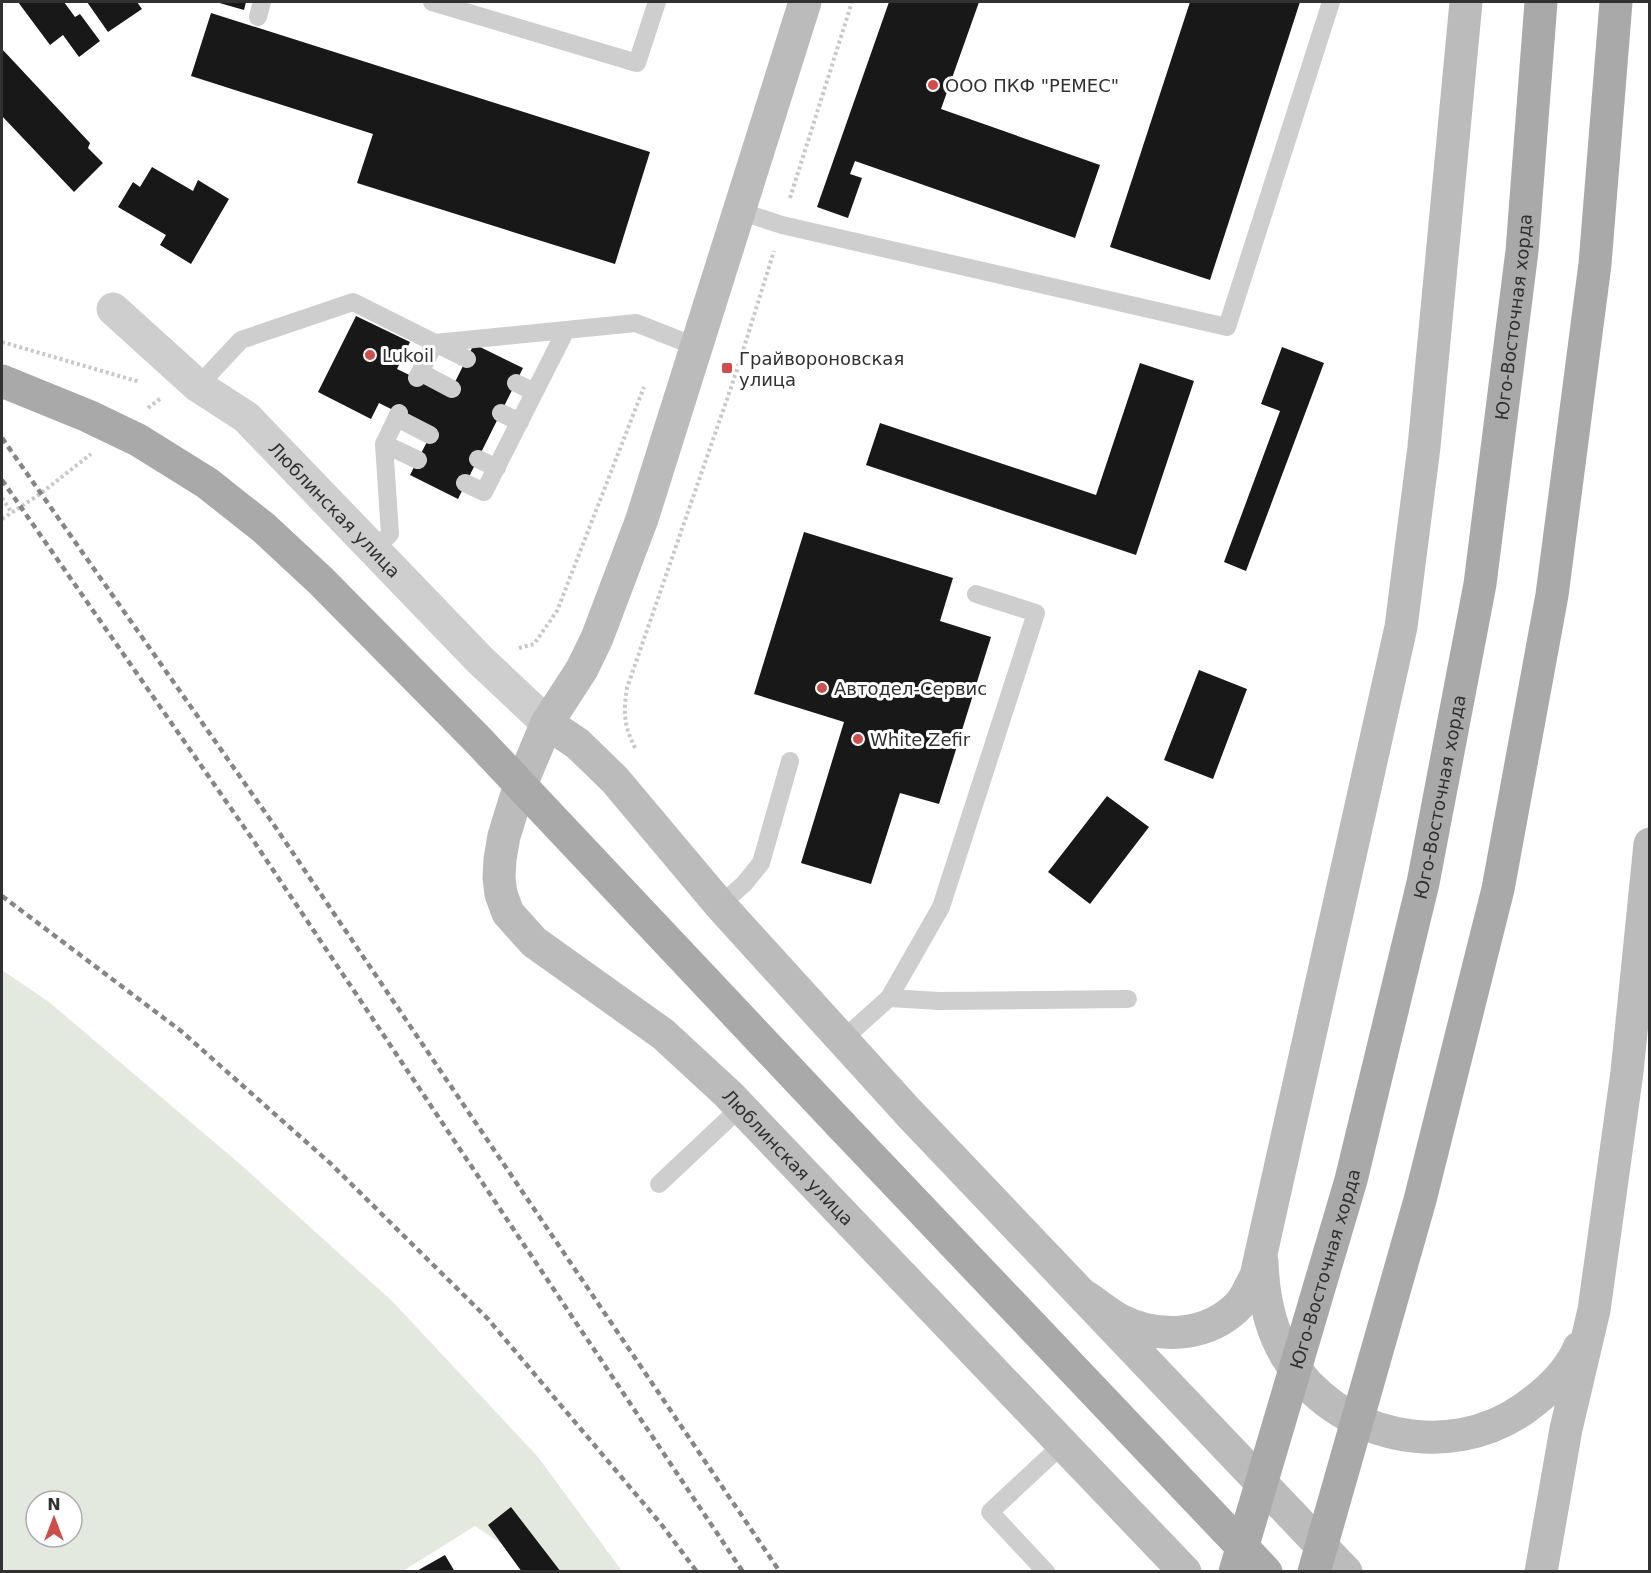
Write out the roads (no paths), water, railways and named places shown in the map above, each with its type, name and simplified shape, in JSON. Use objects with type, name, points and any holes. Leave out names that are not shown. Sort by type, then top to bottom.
[{"type":"main road","points":[[547,723],[582,669],[597,638],[642,519],[806,2]]},
{"type":"main road","points":[[1086,1297],[1120,1320],[1153,1333],[1186,1333],[1217,1322],[1240,1303],[1256,1276],[1401,627],[1424,447],[1466,2]]},
{"type":"main road","name":"Юго-Восточная хорда","points":[[1235,1572],[1351,1180],[1423,883],[1481,572],[1522,251],[1541,2]]},
{"type":"main road","points":[[1314,1572],[1420,1200],[1498,889],[1555,572],[1594,264],[1616,2]]},
{"type":"main road","points":[[2,381],[88,416],[138,440],[207,483],[264,528],[321,581],[469,731],[1266,1572]]},
{"type":"main road","name":"Люблинская улица","points":[[1086,1297],[909,1113],[720,904],[615,780],[578,744],[547,723],[517,794],[504,836],[499,878],[501,894],[508,913],[534,942],[663,1034],[741,1107],[1185,1572]]},
{"type":"main road","points":[[1541,1572],[1566,1429],[1594,1310],[1628,1072],[1650,844]]},
{"type":"main road","points":[[1262,1247],[1266,1302],[1274,1330],[1286,1356],[1304,1380],[1325,1400],[1349,1417],[1376,1429],[1404,1436],[1433,1438],[1462,1435],[1491,1427],[1517,1414],[1541,1397],[1561,1376],[1578,1352],[1594,1310]]},
{"type":"main road","points":[[1086,1297],[1346,1572]]},
{"type":"street","name":"Люблинская улица","points":[[113,309],[193,381],[246,417],[480,660],[547,723]]},
{"type":"lane","points":[[432,2],[637,63],[657,2]]},
{"type":"lane","points":[[739,211],[782,225],[1227,327],[1331,2]]},
{"type":"lane","points":[[193,381],[241,340],[353,302],[467,358]]},
{"type":"lane","points":[[435,343],[636,323],[697,347]]},
{"type":"lane","points":[[465,483],[484,492],[566,330]]},
{"type":"lane","points":[[435,343],[418,375],[452,389]]},
{"type":"lane","points":[[516,383],[534,392]]},
{"type":"lane","points":[[501,413],[520,422]]},
{"type":"lane","points":[[375,549],[390,534],[384,444],[398,416],[430,435]]},
{"type":"lane","points":[[384,444],[418,460]]},
{"type":"lane","points":[[478,459],[497,468]]},
{"type":"lane","points":[[843,1040],[889,998],[941,907],[1036,613],[976,594]]},
{"type":"lane","points":[[720,904],[744,885],[761,863],[790,761]]},
{"type":"lane","points":[[889,998],[939,1001],[1128,999]]},
{"type":"lane","points":[[659,1184],[741,1107]]},
{"type":"lane","points":[[1046,1572],[990,1512],[1063,1444]]},
{"type":"railway","points":[[2,438],[274,825],[780,1572]]},
{"type":"railway","points":[[2,480],[253,840],[743,1572]]},
{"type":"railway","points":[[2,896],[181,1031],[330,1163],[488,1319],[661,1524],[697,1572]]},
{"type":"place","name":"ООО ПКФ \"РЕМЕС\"","points":[[933,85]]},
{"type":"place","name":"Lukoil","points":[[370,355]]},
{"type":"place","name":"Грайвороновская улица","points":[[727,368]]},
{"type":"place","name":"Автодел-Сервис","points":[[822,688]]},
{"type":"place","name":"White Zefir","points":[[858,739]]}]
